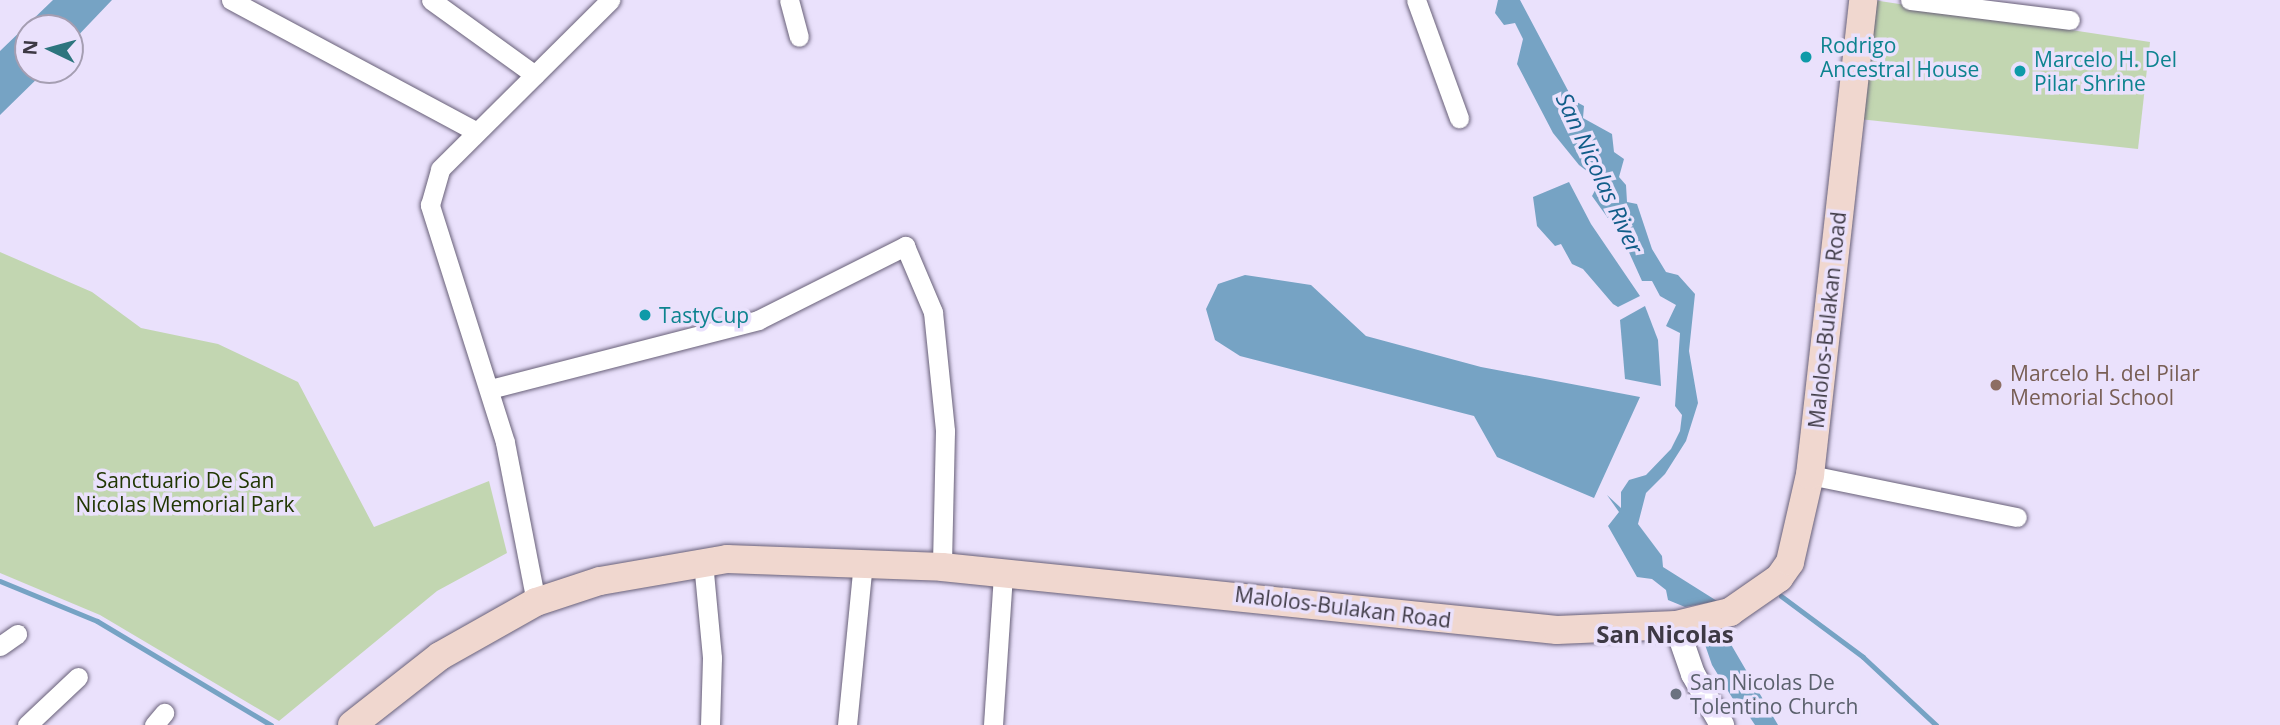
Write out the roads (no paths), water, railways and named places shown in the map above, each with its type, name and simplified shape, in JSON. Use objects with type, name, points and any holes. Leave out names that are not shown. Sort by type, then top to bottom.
[{"type":"main road","name":"Malolos-Bulakan Road","points":[[352,725],[440,656],[536,602],[600,581],[703,562],[863,561],[942,567],[1557,630],[1683,624],[1730,612],[1779,578],[1790,562],[1810,475],[1863,0]]},
{"type":"street","points":[[231,0],[477,132]]},
{"type":"street","points":[[431,0],[535,75]]},
{"type":"street","points":[[536,602],[505,442],[429,205],[440,169],[610,0]]},
{"type":"street","points":[[789,0],[799,37]]},
{"type":"street","points":[[1416,0],[1459,118]]},
{"type":"street","points":[[1910,0],[2070,20]]},
{"type":"street","points":[[490,389],[758,320],[905,246],[933,312],[945,430],[942,567]]},
{"type":"street","points":[[1810,475],[2017,517]]},
{"type":"street","points":[[848,725],[863,561]]},
{"type":"street","points":[[703,562],[712,657],[710,725]]},
{"type":"street","points":[[993,725],[1003,573]]},
{"type":"street","points":[[1683,624],[1693,674],[1722,725]]},
{"type":"street","points":[[0,646],[16,634]]},
{"type":"street","points":[[27,725],[78,677]]},
{"type":"water","points":[[53,0],[112,0],[84,29],[84,14],[38,14]]},
{"type":"water","name":"San Nicolas River","points":[[1498,0],[1520,0],[1573,100],[1584,106],[1583,118],[1612,134],[1614,152],[1624,159],[1619,177],[1626,185],[1627,202],[1637,204],[1652,249],[1666,272],[1678,275],[1695,294],[1689,351],[1698,403],[1686,441],[1665,474],[1646,493],[1638,524],[1662,556],[1663,567],[1717,601],[1685,607],[1668,600],[1666,590],[1652,579],[1637,577],[1608,526],[1619,512],[1607,495],[1621,508],[1621,492],[1629,480],[1646,475],[1671,449],[1680,431],[1682,415],[1675,406],[1680,333],[1666,326],[1676,305],[1660,296],[1652,281],[1642,281],[1623,239],[1592,196],[1600,181],[1579,165],[1553,133],[1517,64],[1523,39],[1515,23],[1504,25],[1495,13]]},
{"type":"water","points":[[14,38],[14,84],[32,84],[0,115],[0,51]]},
{"type":"water","points":[[1569,182],[1591,224],[1640,296],[1618,307],[1613,304],[1583,269],[1572,264],[1561,244],[1555,246],[1537,226],[1533,197]]},
{"type":"water","points":[[1245,275],[1311,285],[1366,336],[1481,367],[1640,397],[1594,498],[1497,457],[1474,416],[1240,356],[1215,340],[1206,309],[1218,284]]},
{"type":"water","points":[[1645,306],[1658,340],[1661,386],[1625,379],[1620,320]]},
{"type":"water","points":[[1722,629],[1778,725],[1755,725],[1745,710],[1741,712],[1712,665],[1701,633]]},
{"type":"waterway","points":[[0,581],[97,621],[271,725]]},
{"type":"waterway","points":[[1781,596],[1863,657],[1936,725]]},
{"type":"place","name":"Rodrigo Ancestral House","points":[[1806,57]]},
{"type":"place","name":"Marcelo H. Del Pilar Shrine","points":[[2020,71]]},
{"type":"place","name":"TastyCup","points":[[645,315]]},
{"type":"place","name":"Marcelo H. del Pilar Memorial School","points":[[1996,385]]},
{"type":"place","name":"San Nicolas De Tolentino Church","points":[[1676,694]]},
{"type":"district","name":"San Nicolas","points":[[1665,634]]},
{"type":"park label","name":"Sanctuario De San Nicolas Memorial Park","points":[[185,492]]}]
